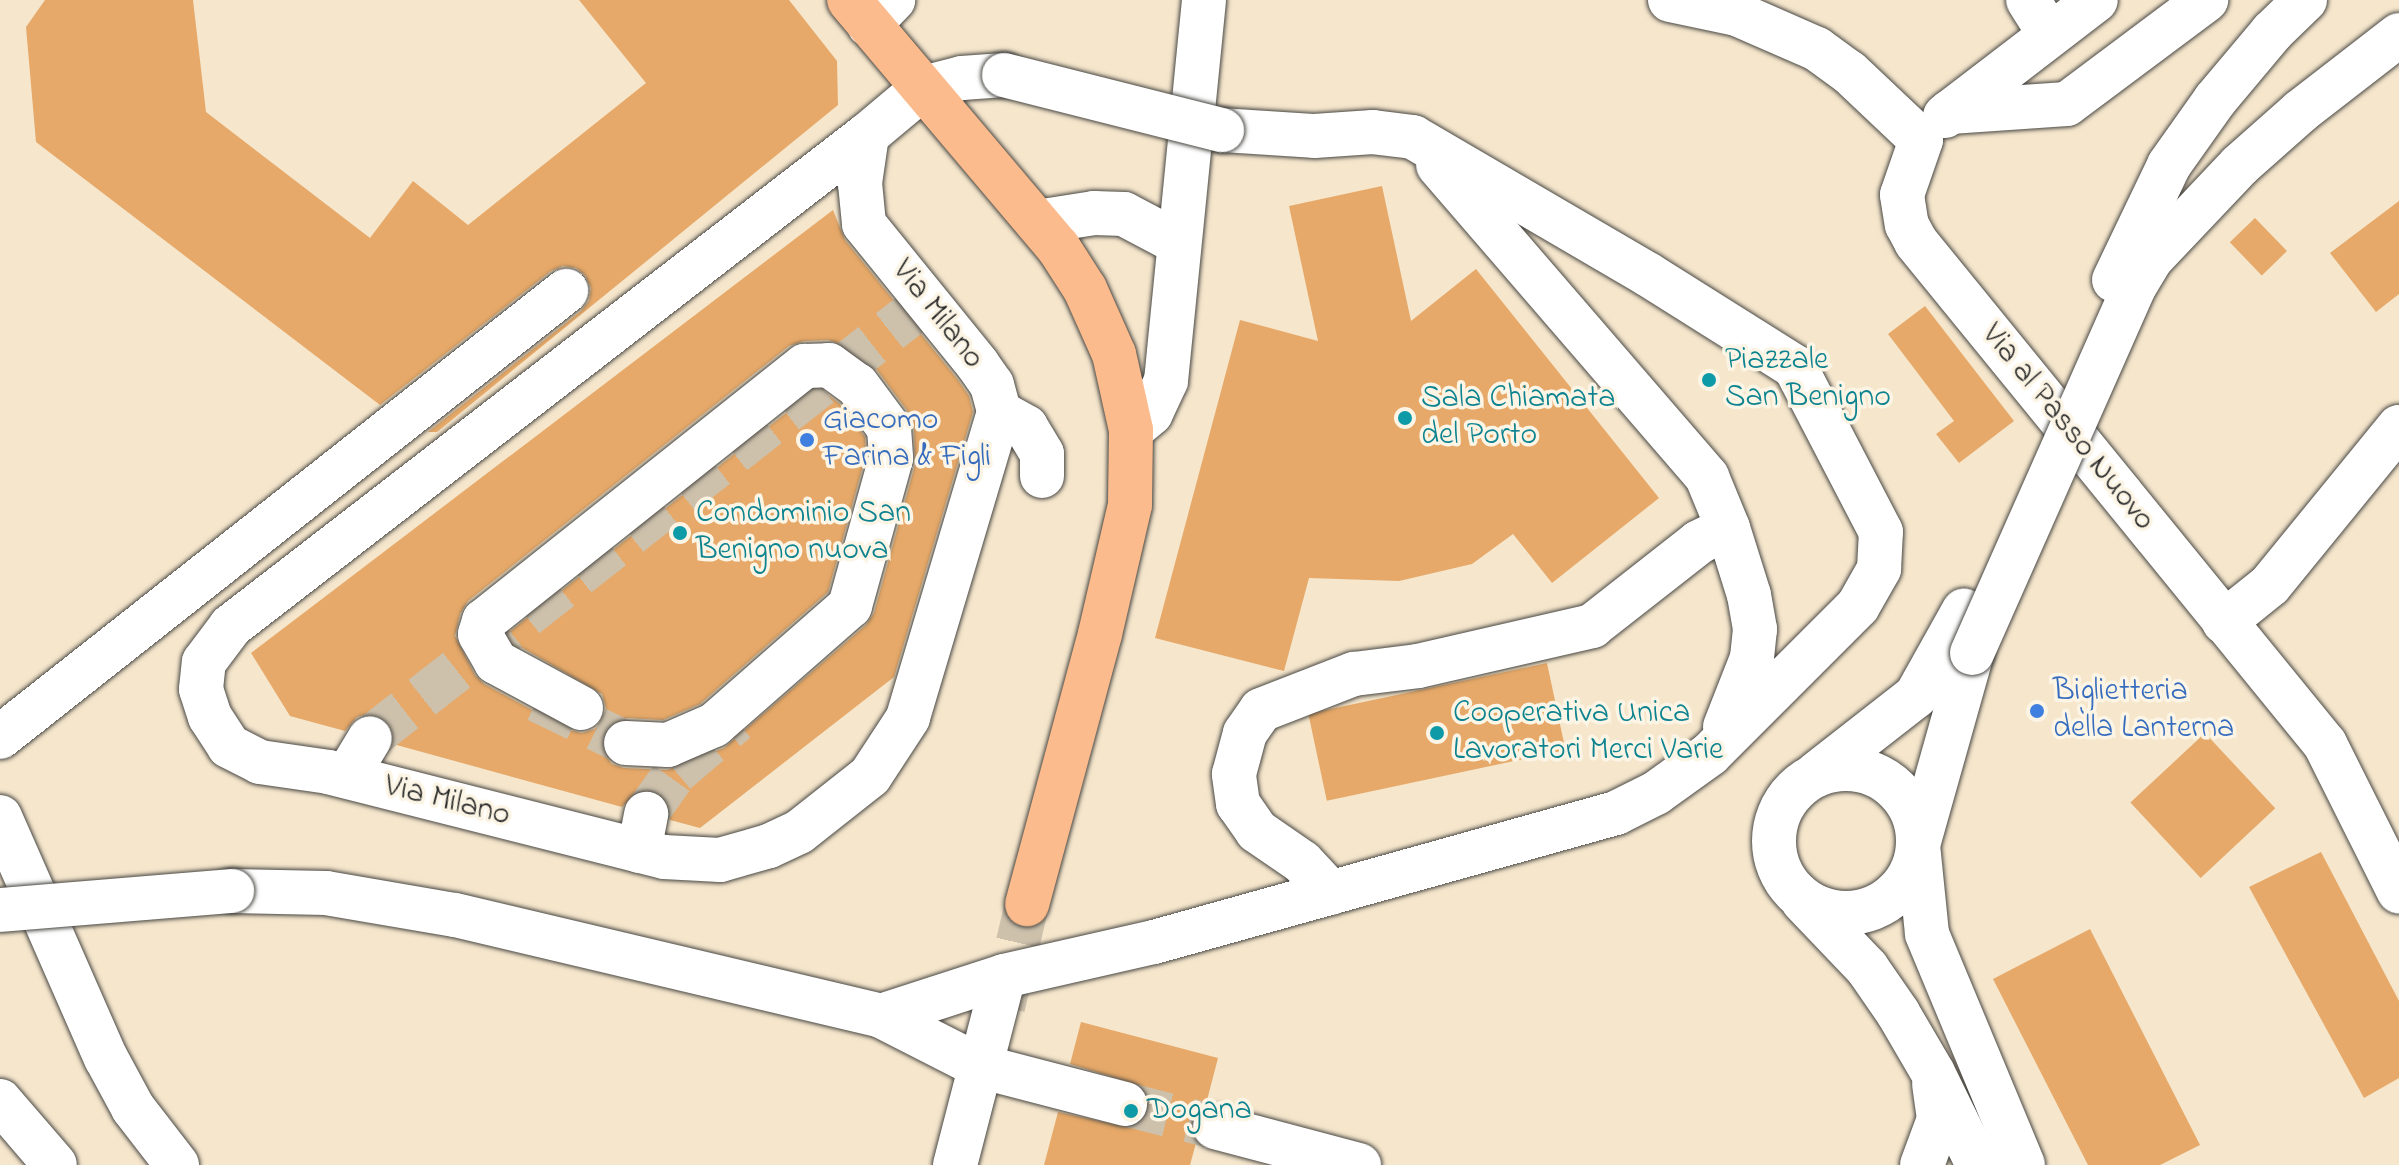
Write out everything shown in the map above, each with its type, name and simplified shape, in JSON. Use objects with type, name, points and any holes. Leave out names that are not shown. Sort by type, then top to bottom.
[{"type":"main road","points":[[870,8],[923,88],[1037,222],[1085,289],[1114,354],[1131,430],[1130,505],[1100,634],[1027,904]]},
{"type":"street","points":[[1670,0],[1725,7],[1817,49],[1935,126],[2067,104],[2093,88],[2206,0]]},
{"type":"street","points":[[1935,126],[2039,18],[2096,0]]},
{"type":"street","points":[[1978,1165],[1933,1073],[1867,968],[1781,875],[1774,853],[1774,829],[1781,808],[1796,788],[1916,696],[1964,610],[2169,165],[2215,100],[2272,32],[2305,0]]},
{"type":"street","points":[[1131,430],[1151,413],[1166,381],[1202,17]]},
{"type":"street","points":[[1796,894],[1815,907],[1837,913],[1860,912],[1882,904],[1900,889],[1913,870],[1972,653],[2133,289],[2151,259],[2270,138],[2399,35]]},
{"type":"street","points":[[881,1016],[1004,976],[1154,942],[1616,813],[1656,793],[1710,754],[1858,606],[1879,569],[1881,532],[1795,367],[1649,275],[1413,137],[1373,132],[1314,136],[1222,130],[1004,75],[962,78],[923,88]]},
{"type":"street","name":"Via Milano","points":[[867,135],[860,183],[864,224],[920,308],[992,385],[999,412],[908,718],[870,776],[810,824],[769,846],[720,860],[664,857],[643,832],[260,762],[229,746],[210,717],[201,689],[204,662],[231,626],[867,135],[923,88]]},
{"type":"street","name":"Via al Passo Nuovo","points":[[1935,126],[1902,195],[1907,225],[1916,242],[2325,744],[2399,892]]},
{"type":"street","points":[[1413,137],[1707,477],[1728,528],[1749,595],[1755,629],[1752,658],[1730,719],[1710,754]]},
{"type":"street","points":[[1037,222],[1094,213],[1124,214],[1179,243]]},
{"type":"street","points":[[0,737],[566,291]]},
{"type":"street","points":[[581,708],[496,662],[480,634],[484,621],[805,366],[829,365],[857,385],[889,428],[891,458],[850,606],[714,725],[668,745],[626,743]]},
{"type":"street","points":[[999,412],[1026,427],[1042,454],[1042,476]]},
{"type":"street","points":[[2224,622],[2270,585],[2399,427]]},
{"type":"street","points":[[1331,893],[1302,862],[1257,831],[1238,804],[1234,774],[1245,733],[1261,710],[1354,674],[1418,666],[1592,626],[1699,542],[1728,528]]},
{"type":"street","points":[[1749,595],[1773,621],[1806,630],[1840,618],[1858,606]]},
{"type":"street","points":[[347,776],[370,738]]},
{"type":"street","points":[[1816,774],[1841,768],[1865,770],[1888,781],[1905,798],[1916,821],[1927,934],[2023,1165]]},
{"type":"street","points":[[0,817],[106,1058],[133,1108],[177,1165]]},
{"type":"street","points":[[0,910],[232,891],[326,893],[455,915],[881,1016],[979,1066],[1125,1104]]},
{"type":"street","points":[[955,1165],[1004,976]]},
{"type":"street","points":[[1922,1165],[1939,1119],[1933,1073]]},
{"type":"street","points":[[0,1101],[55,1165]]},
{"type":"street","points":[[1215,1127],[1359,1165]]},
{"type":"building","points":[[45,0],[193,0],[206,112],[370,238],[413,181],[468,225],[646,83],[579,0],[789,0],[837,61],[838,105],[437,432],[428,432],[581,311],[589,301],[591,288],[585,275],[576,268],[563,266],[551,271],[380,405],[36,142],[26,27]]},
{"type":"building","name":"Sala Chiamata del Porto","points":[[1382,186],[1411,321],[1476,269],[1659,498],[1552,583],[1513,534],[1472,564],[1399,581],[1309,578],[1284,671],[1155,638],[1240,320],[1318,341],[1289,206]]},
{"type":"building","points":[[2399,201],[2399,294],[2376,312],[2330,253]]},
{"type":"building","name":"Condominio San Benigno nuova","points":[[833,210],[845,240],[969,396],[973,412],[894,677],[700,828],[670,820],[669,805],[662,795],[651,790],[637,791],[622,807],[393,744],[391,725],[384,717],[371,713],[357,717],[345,731],[290,716],[251,653]],"holes":[[[828,340],[844,345],[877,370],[909,413],[914,426],[915,465],[874,613],[866,625],[724,748],[667,770],[624,768],[612,764],[604,754],[601,741],[605,729],[614,721],[627,718],[663,720],[700,704],[828,592],[866,455],[865,437],[839,403],[821,390],[814,391],[508,633],[514,643],[602,694],[606,708],[603,721],[595,729],[582,733],[569,730],[484,684],[475,675],[455,636],[460,614],[468,601],[789,346],[804,341]]]},
{"type":"building","points":[[2255,218],[2287,251],[2262,275],[2230,242]]},
{"type":"building","points":[[1925,306],[2014,421],[1959,463],[1936,434],[1954,421],[1888,334]]},
{"type":"building","name":"Cooperativa Unica Lavoratori Merci Varie","points":[[1547,663],[1566,750],[1327,801],[1308,714]]},
{"type":"building","points":[[2205,733],[2275,808],[2201,878],[2130,803]]},
{"type":"building","points":[[2321,852],[2399,1001],[2399,1078],[2364,1098],[2249,887]]},
{"type":"building","points":[[2090,929],[2200,1145],[2160,1165],[2088,1165],[1993,979]]},
{"type":"building","name":"Dogana","points":[[1081,1022],[1218,1058],[1206,1104],[1197,1110],[1191,1121],[1196,1143],[1190,1165],[1044,1165],[1058,1112],[1131,1128],[1142,1122],[1149,1110],[1149,1097],[1142,1086],[1070,1064]]},
{"type":"tunnel","points":[[370,738],[912,313]]},
{"type":"tunnel","points":[[537,700],[626,743]]},
{"type":"tunnel","points":[[646,814],[676,772],[736,721]]},
{"type":"tunnel","points":[[1003,1007],[1027,904]]},
{"type":"tunnel","points":[[1125,1104],[1215,1127]]},
{"type":"place","name":"Piazzale San Benigno","points":[[1709,380]]},
{"type":"place","name":"Sala Chiamata del Porto","points":[[1405,418]]},
{"type":"place","name":"Giacomo Farina & Figli","points":[[807,440]]},
{"type":"place","name":"Condominio San Benigno nuova","points":[[680,533]]},
{"type":"place","name":"Biglietteria della Lanterna","points":[[2037,711]]},
{"type":"place","name":"Cooperativa Unica Lavoratori Merci Varie","points":[[1437,733]]},
{"type":"place","name":"Dogana","points":[[1131,1111]]}]
